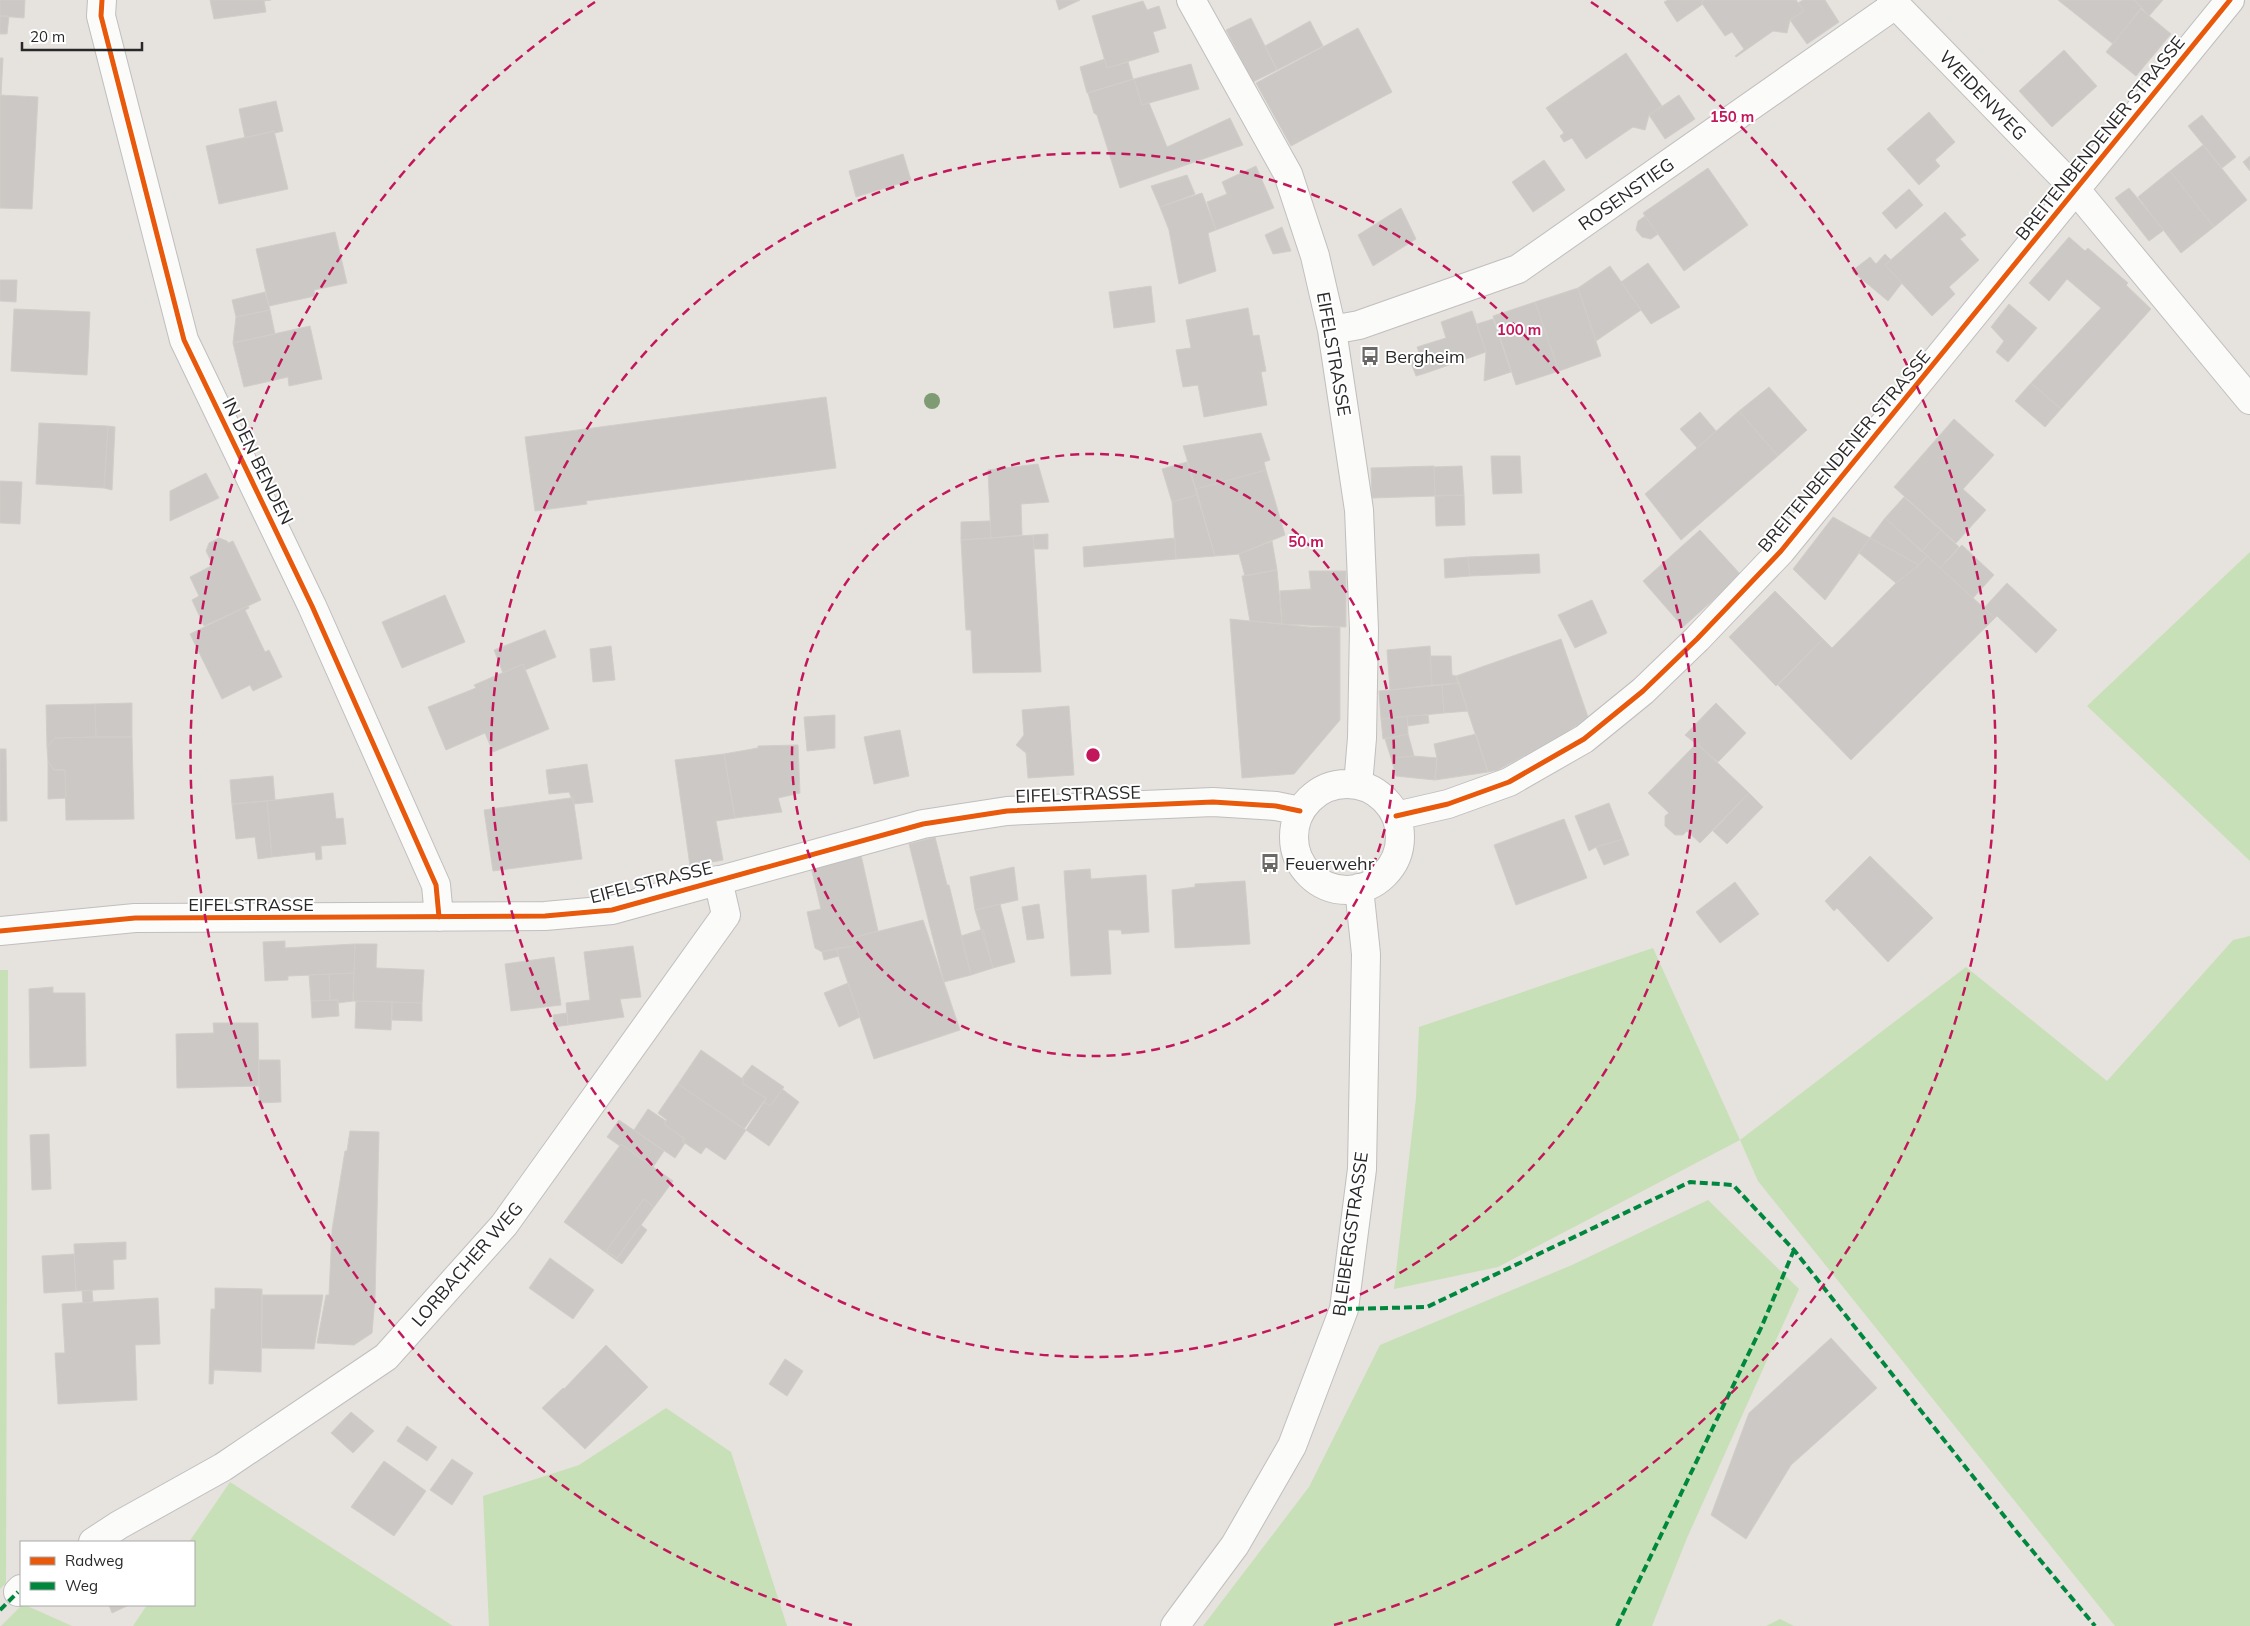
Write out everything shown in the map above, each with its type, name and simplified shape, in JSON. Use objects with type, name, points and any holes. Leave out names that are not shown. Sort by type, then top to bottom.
[{"type":"street","name":"IN DEN BENDEN","points":[[102,0],[101,16],[184,340],[312,606],[436,885],[439,917]]},
{"type":"street","name":"EIFELSTRASSE","points":[[1191,0],[1288,174],[1315,256],[1332,330],[1359,510],[1364,629],[1362,738],[1358,785]]},
{"type":"street","name":"BREITENBENDENER STRASSE","points":[[1396,816],[1448,804],[1509,782],[1584,739],[1643,691],[1697,639],[1781,551],[2230,0]]},
{"type":"street","name":"ROSENSTIEG","points":[[1332,330],[1359,325],[1518,269],[1893,2]]},
{"type":"street","name":"WEIDENWEG","points":[[1893,2],[2076,190],[2250,400]]},
{"type":"street","points":[[1341,784],[1358,785],[1374,791],[1387,802],[1396,816],[1400,831],[1399,846],[1394,861],[1385,873],[1373,883],[1359,888],[1342,890],[1325,885],[1310,875],[1300,861],[1294,845],[1294,828],[1300,811],[1311,798],[1325,788],[1341,784]]},
{"type":"street","name":"EIFELSTRASSE","points":[[0,931],[135,918],[545,916],[612,910],[923,824],[1007,811],[1234,802],[1276,806],[1300,811]]},
{"type":"street","name":"LORBACHER WEG","points":[[95,1541],[119,1525],[223,1467],[386,1357],[504,1225],[726,915],[718,880]]},
{"type":"street","name":"BLEIBERGSTRASSE","points":[[1175,1626],[1235,1545],[1292,1446],[1344,1309],[1362,1169],[1366,954],[1359,888]]},
{"type":"green space","points":[[2250,552],[2250,861],[2087,706]]},
{"type":"green space","points":[[2250,936],[2250,1626],[2115,1626],[1758,1181],[1740,1140],[1966,967],[2107,1081],[2233,940]]},
{"type":"green space","points":[[1653,948],[1740,1140],[1498,1267],[1394,1289],[1416,1098],[1419,1027]]},
{"type":"green space","points":[[0,970],[8,970],[6,1583],[0,1589]]},
{"type":"green space","points":[[1708,1200],[1799,1289],[1687,1538],[1652,1626],[1203,1626],[1309,1487],[1380,1345],[1572,1265]]},
{"type":"green space","points":[[666,1408],[731,1452],[787,1626],[489,1626],[483,1496],[579,1465]]},
{"type":"green space","points":[[230,1482],[453,1626],[133,1626],[146,1606],[195,1606],[195,1541],[190,1541]]},
{"type":"green space","points":[[21,1606],[27,1606],[72,1626],[1,1626]]},
{"type":"green space","points":[[1780,1619],[1794,1626],[1766,1626]]},
{"type":"building","points":[[0,0],[25,0],[24,18],[0,16]]},
{"type":"building","points":[[210,0],[271,0],[264,1],[266,12],[214,19]]},
{"type":"building","points":[[1056,0],[1080,0],[1059,10]]},
{"type":"building","points":[[1668,0],[1704,0],[1701,2],[1703,4],[1677,22],[1664,2]]},
{"type":"building","points":[[1704,0],[1796,0],[1804,11],[1790,20],[1787,33],[1773,31],[1736,57],[1744,49],[1732,32],[1725,36],[1701,2]]},
{"type":"building","points":[[1803,0],[1825,0],[1839,22],[1807,44],[1790,20],[1804,11],[1798,3]]},
{"type":"building","points":[[2058,0],[2134,0],[2142,7],[2113,44]]},
{"type":"building","points":[[2134,0],[2163,0],[2149,16]]},
{"type":"building","points":[[1143,1],[1147,10],[1159,6],[1166,28],[1153,32],[1159,52],[1107,68],[1092,16]]},
{"type":"building","points":[[2141,9],[2171,34],[2136,76],[2106,52]]},
{"type":"building","points":[[0,16],[9,16],[7,34],[0,34]]},
{"type":"building","points":[[1251,18],[1277,70],[1253,82],[1226,30]]},
{"type":"building","points":[[1310,21],[1323,46],[1277,70],[1265,46]]},
{"type":"building","points":[[1358,28],[1392,92],[1291,146],[1256,83]]},
{"type":"building","points":[[2064,50],[2097,86],[2052,127],[2019,91]]},
{"type":"building","points":[[1626,53],[1662,106],[1649,115],[1645,130],[1633,127],[1586,159],[1572,138],[1564,142],[1560,136],[1564,133],[1546,108]]},
{"type":"building","points":[[0,58],[3,58],[1,95],[0,95]]},
{"type":"building","points":[[1105,59],[1107,68],[1128,62],[1133,79],[1087,93],[1080,67]]},
{"type":"building","points":[[1191,64],[1199,89],[1142,105],[1134,79]]},
{"type":"building","points":[[1134,79],[1142,105],[1149,103],[1167,147],[1230,118],[1243,145],[1120,188],[1097,115],[1094,113],[1088,93]]},
{"type":"building","points":[[0,95],[38,97],[32,209],[0,208]]},
{"type":"building","points":[[1679,95],[1695,119],[1665,139],[1649,115]]},
{"type":"building","points":[[276,101],[283,131],[275,133],[274,131],[245,138],[239,109]]},
{"type":"building","points":[[1929,112],[1955,142],[1935,160],[1940,166],[1919,185],[1887,149]]},
{"type":"building","points":[[2202,115],[2236,157],[2222,168],[2188,126]]},
{"type":"building","points":[[274,131],[288,189],[219,204],[206,146]]},
{"type":"building","points":[[2203,145],[2247,200],[2214,227],[2170,171]]},
{"type":"building","points":[[903,154],[911,180],[856,197],[849,171]]},
{"type":"building","points":[[2250,156],[2250,171],[2243,162]]},
{"type":"building","points":[[1544,160],[1565,190],[1533,212],[1512,182]]},
{"type":"building","points":[[1256,166],[1274,208],[1216,230],[1207,202],[1227,194],[1222,182]]},
{"type":"building","points":[[1708,168],[1748,225],[1684,271],[1643,213]]},
{"type":"building","points":[[2170,171],[2214,227],[2181,253],[2138,197]]},
{"type":"building","points":[[1187,175],[1195,194],[1160,207],[1151,186]]},
{"type":"building","points":[[2129,188],[2164,230],[2149,241],[2115,198]]},
{"type":"building","points":[[1909,189],[1923,205],[1896,229],[1882,213]]},
{"type":"building","points":[[1202,193],[1216,230],[1208,233],[1216,271],[1179,284],[1169,230],[1160,207]]},
{"type":"building","points":[[1401,208],[1416,239],[1373,266],[1358,235]]},
{"type":"building","points":[[1945,212],[1966,235],[1960,239],[1979,260],[1949,287],[1955,294],[1932,316],[1885,265]]},
{"type":"building","points":[[1645,216],[1658,234],[1651,239],[1642,237],[1636,230],[1638,221]]},
{"type":"building","points":[[1282,227],[1291,251],[1273,254],[1265,235]]},
{"type":"building","points":[[335,232],[347,283],[314,290],[315,296],[269,306],[256,249]]},
{"type":"building","points":[[2069,237],[2085,251],[2088,248],[2128,283],[2126,285],[2151,309],[2061,409],[2031,383],[2101,308],[2067,279],[2049,301],[2029,283]]},
{"type":"building","points":[[1885,254],[1891,260],[1885,265],[1902,283],[1888,301],[1852,271],[1870,257],[1876,264]]},
{"type":"building","points":[[1648,263],[1680,307],[1651,324],[1621,282]]},
{"type":"building","points":[[1610,266],[1641,310],[1596,341],[1578,288]]},
{"type":"building","points":[[0,280],[17,280],[16,302],[0,301]]},
{"type":"building","points":[[1151,286],[1155,322],[1114,328],[1109,292]]},
{"type":"building","points":[[1578,288],[1601,356],[1559,371],[1535,302]]},
{"type":"building","points":[[265,292],[270,310],[236,317],[232,300]]},
{"type":"building","points":[[1535,302],[1559,371],[1516,385],[1493,316]]},
{"type":"building","points":[[2009,304],[2037,328],[2008,362],[1996,352],[2004,341],[1991,327]]},
{"type":"building","points":[[1248,308],[1253,336],[1259,335],[1266,371],[1261,372],[1267,405],[1204,417],[1198,385],[1183,387],[1176,350],[1191,348],[1186,320]]},
{"type":"building","points":[[14,309],[90,312],[87,375],[11,371]]},
{"type":"building","points":[[270,310],[275,334],[233,343],[236,317]]},
{"type":"building","points":[[1472,311],[1486,352],[1426,373],[1417,347],[1446,338],[1441,322]]},
{"type":"building","points":[[1493,319],[1511,372],[1484,381],[1486,352],[1477,324]]},
{"type":"building","points":[[310,326],[322,379],[289,386],[288,377],[244,387],[233,343]]},
{"type":"building","points":[[1421,356],[1426,373],[1416,376],[1410,360]]},
{"type":"building","points":[[2031,383],[2061,409],[2045,427],[2015,401]]},
{"type":"building","points":[[1769,387],[1807,430],[1778,456],[1739,411]]},
{"type":"building","points":[[826,397],[836,468],[586,501],[587,504],[535,511],[525,437]]},
{"type":"building","points":[[1739,411],[1778,456],[1681,540],[1645,494]]},
{"type":"building","points":[[1700,412],[1716,431],[1697,448],[1680,429]]},
{"type":"building","points":[[1954,419],[1994,455],[1963,489],[1986,510],[1956,543],[1894,487]]},
{"type":"building","points":[[39,423],[108,426],[104,488],[36,484]]},
{"type":"building","points":[[108,426],[115,427],[112,490],[104,488]]},
{"type":"building","points":[[1261,433],[1270,460],[1264,462],[1266,470],[1196,489],[1183,446]]},
{"type":"building","points":[[1491,456],[1520,456],[1522,493],[1493,494]]},
{"type":"building","points":[[1187,462],[1197,495],[1172,502],[1162,469]]},
{"type":"building","points":[[1038,464],[1049,502],[1021,504],[1022,535],[991,538],[988,470]]},
{"type":"building","points":[[1434,466],[1435,496],[1372,498],[1371,468]]},
{"type":"building","points":[[1462,466],[1464,495],[1435,496],[1434,467]]},
{"type":"building","points":[[1266,470],[1285,535],[1239,554],[1215,556],[1196,489]]},
{"type":"building","points":[[206,473],[219,498],[170,521],[170,491]]},
{"type":"building","points":[[0,481],[22,482],[20,524],[0,523]]},
{"type":"building","points":[[1197,495],[1215,556],[1176,559],[1172,502]]},
{"type":"building","points":[[1464,495],[1465,525],[1436,526],[1435,496]]},
{"type":"building","points":[[1904,497],[1941,530],[1922,551],[1885,518]]},
{"type":"building","points":[[1833,517],[1870,538],[1825,600],[1793,569]]},
{"type":"building","points":[[1885,518],[1927,556],[1919,565],[1870,538]]},
{"type":"building","points":[[990,521],[991,538],[961,540],[961,522]]},
{"type":"building","points":[[1700,530],[1741,575],[1683,627],[1643,581]]},
{"type":"building","points":[[1941,530],[1959,547],[1940,568],[1922,551]]},
{"type":"building","points":[[1048,534],[1048,549],[1034,549],[1033,535]]},
{"type":"building","points":[[1033,535],[1041,672],[973,673],[971,630],[966,630],[961,540]]},
{"type":"building","points":[[219,538],[228,543],[233,541],[261,600],[204,626],[192,600],[199,596],[190,577],[213,565],[206,551],[209,543]]},
{"type":"building","points":[[1175,538],[1176,559],[1084,567],[1083,547]]},
{"type":"building","points":[[1870,538],[1919,565],[1896,583],[1859,553]]},
{"type":"building","points":[[1272,541],[1277,570],[1245,576],[1239,554]]},
{"type":"building","points":[[1962,545],[1994,575],[1973,598],[1940,568]]},
{"type":"building","points":[[1539,554],[1540,573],[1470,576],[1468,557]]},
{"type":"building","points":[[1927,556],[1995,618],[1851,760],[1778,685],[1823,639],[1832,648],[1896,583],[1919,565]]},
{"type":"building","points":[[1468,557],[1470,576],[1445,578],[1444,559]]},
{"type":"building","points":[[1277,570],[1282,624],[1250,621],[1242,576]]},
{"type":"building","points":[[1309,571],[1346,571],[1346,627],[1282,624],[1280,591],[1311,589]]},
{"type":"building","points":[[2007,583],[2057,630],[2036,653],[1997,616],[1995,618],[1984,608]]},
{"type":"building","points":[[1775,591],[1823,639],[1776,686],[1729,637]]},
{"type":"building","points":[[445,595],[465,642],[402,668],[382,622]]},
{"type":"building","points":[[1592,600],[1607,633],[1575,648],[1558,615]]},
{"type":"building","points":[[248,606],[249,608],[245,610],[265,652],[269,650],[282,677],[253,691],[250,685],[222,699],[190,634]]},
{"type":"building","points":[[1230,619],[1310,627],[1340,627],[1340,720],[1294,774],[1242,778]]},
{"type":"building","points":[[545,630],[556,657],[525,670],[523,664],[503,673],[494,650]]},
{"type":"building","points":[[1561,639],[1588,717],[1564,734],[1498,770],[1488,772],[1456,676]]},
{"type":"building","points":[[611,646],[615,680],[593,682],[590,649]]},
{"type":"building","points":[[1430,646],[1432,685],[1390,690],[1387,650]]},
{"type":"building","points":[[1430,656],[1451,656],[1452,675],[1456,676],[1459,683],[1432,685]]},
{"type":"building","points":[[523,664],[549,729],[493,752],[485,733],[446,750],[428,707],[476,688],[474,685]]},
{"type":"building","points":[[1459,683],[1468,711],[1444,713],[1442,685]]},
{"type":"building","points":[[1442,685],[1444,713],[1381,719],[1379,691]]},
{"type":"building","points":[[132,703],[132,737],[96,737],[95,704]]},
{"type":"building","points":[[1716,703],[1746,733],[1718,762],[1685,735]]},
{"type":"building","points":[[95,704],[96,737],[55,738],[47,747],[46,705]]},
{"type":"building","points":[[1069,706],[1074,775],[1028,778],[1026,753],[1016,745],[1024,735],[1022,710]]},
{"type":"building","points":[[835,715],[835,748],[807,751],[804,717]]},
{"type":"building","points":[[1428,715],[1429,723],[1408,726],[1407,716]]},
{"type":"building","points":[[1407,716],[1408,734],[1383,739],[1381,719]]},
{"type":"building","points":[[900,730],[909,776],[874,784],[864,737]]},
{"type":"building","points":[[1408,734],[1414,756],[1391,758],[1385,739]]},
{"type":"building","points":[[1476,734],[1488,772],[1435,780],[1437,758],[1434,744]]},
{"type":"building","points":[[132,737],[134,819],[66,820],[65,770],[54,770],[48,761],[47,747],[55,738]]},
{"type":"building","points":[[1697,743],[1749,793],[1700,843],[1687,831],[1683,835],[1675,835],[1665,826],[1665,816],[1669,813],[1648,793]]},
{"type":"building","points":[[798,745],[800,793],[778,798],[782,812],[735,818],[724,754],[758,748],[758,746]]},
{"type":"building","points":[[0,749],[6,749],[7,821],[0,821]]},
{"type":"building","points":[[724,754],[735,818],[716,821],[723,860],[690,866],[675,760]]},
{"type":"building","points":[[1414,756],[1437,758],[1435,780],[1396,776],[1391,758]]},
{"type":"building","points":[[48,761],[54,770],[65,770],[66,798],[48,799]]},
{"type":"building","points":[[587,764],[593,802],[574,804],[569,792],[549,794],[546,770]]},
{"type":"building","points":[[273,776],[275,800],[232,804],[230,780]]},
{"type":"building","points":[[333,793],[336,819],[343,818],[346,844],[321,846],[322,859],[316,860],[315,852],[272,857],[267,801]]},
{"type":"building","points":[[1749,793],[1763,807],[1727,844],[1713,831]]},
{"type":"building","points":[[573,798],[582,859],[493,871],[484,810]]},
{"type":"building","points":[[267,801],[272,857],[258,859],[255,837],[236,839],[232,804]]},
{"type":"building","points":[[1609,803],[1623,839],[1589,851],[1575,816]]},
{"type":"building","points":[[1564,819],[1587,878],[1516,905],[1494,845]]},
{"type":"building","points":[[935,837],[971,975],[944,982],[909,844]]},
{"type":"building","points":[[1623,839],[1629,855],[1604,865],[1596,847]]},
{"type":"building","points":[[861,855],[878,931],[852,938],[855,946],[822,952],[815,948],[807,912],[821,909],[811,867]]},
{"type":"building","points":[[1870,856],[1933,918],[1888,962],[1837,908],[1834,911],[1825,901]]},
{"type":"building","points":[[1014,867],[1018,900],[975,910],[970,877]]},
{"type":"building","points":[[1090,869],[1091,879],[1146,875],[1149,932],[1122,934],[1121,930],[1108,930],[1111,974],[1071,976],[1064,871]]},
{"type":"building","points":[[1245,881],[1250,944],[1175,948],[1172,890],[1195,887],[1195,884]]},
{"type":"building","points":[[1735,882],[1759,914],[1720,943],[1696,912]]},
{"type":"building","points":[[1000,904],[1015,962],[993,968],[975,910]]},
{"type":"building","points":[[1039,904],[1044,938],[1027,940],[1022,907]]},
{"type":"building","points":[[923,920],[960,1030],[874,1059],[836,948],[855,946],[852,938]]},
{"type":"building","points":[[983,929],[993,968],[971,975],[961,936]]},
{"type":"building","points":[[285,941],[285,948],[355,944],[354,973],[288,976],[288,980],[265,981],[263,942]]},
{"type":"building","points":[[355,944],[377,944],[376,968],[424,970],[422,1003],[353,1001]]},
{"type":"building","points":[[633,946],[641,997],[620,999],[624,1017],[568,1025],[566,1003],[590,1000],[584,952]]},
{"type":"building","points":[[836,948],[839,956],[824,960],[822,952]]},
{"type":"building","points":[[554,957],[561,1005],[511,1011],[505,964]]},
{"type":"building","points":[[354,973],[353,1001],[338,1003],[338,1000],[330,1000],[329,974]]},
{"type":"building","points":[[329,974],[330,1000],[311,1001],[309,975]]},
{"type":"building","points":[[848,983],[860,1017],[839,1027],[824,993]]},
{"type":"building","points":[[53,987],[53,993],[85,993],[86,1066],[30,1068],[29,989]]},
{"type":"building","points":[[338,1000],[339,1016],[312,1018],[311,1001]]},
{"type":"building","points":[[356,1001],[392,1002],[391,1030],[355,1028]]},
{"type":"building","points":[[392,1002],[422,1003],[422,1021],[392,1020]]},
{"type":"building","points":[[567,1013],[568,1025],[554,1027],[553,1015]]},
{"type":"building","points":[[213,1023],[258,1023],[259,1086],[177,1088],[176,1034],[214,1033]]},
{"type":"building","points":[[701,1050],[744,1080],[742,1083],[766,1098],[744,1129],[678,1084]]},
{"type":"building","points":[[259,1060],[280,1060],[281,1102],[259,1103]]},
{"type":"building","points":[[752,1065],[784,1087],[770,1106],[764,1102],[766,1098],[742,1083],[744,1080],[742,1078]]},
{"type":"building","points":[[678,1084],[746,1130],[725,1160],[706,1147],[701,1154],[682,1141],[685,1139],[664,1124],[667,1120],[658,1113]]},
{"type":"building","points":[[782,1089],[799,1102],[769,1146],[746,1130],[764,1102],[770,1106]]},
{"type":"building","points":[[648,1109],[666,1121],[664,1124],[685,1139],[682,1141],[685,1143],[675,1158],[634,1130]]},
{"type":"building","points":[[619,1120],[664,1151],[653,1167],[621,1144],[620,1146],[607,1137]]},
{"type":"building","points":[[350,1131],[379,1132],[375,1298],[372,1333],[354,1345],[317,1343],[326,1295],[329,1295],[332,1230]]},
{"type":"building","points":[[49,1134],[51,1189],[32,1190],[30,1135]]},
{"type":"building","points":[[621,1144],[673,1181],[654,1207],[644,1199],[606,1251],[617,1258],[616,1260],[564,1222]]},
{"type":"building","points":[[644,1199],[654,1207],[617,1258],[606,1251]]},
{"type":"building","points":[[641,1225],[647,1230],[622,1264],[616,1260]]},
{"type":"building","points":[[126,1242],[126,1259],[113,1260],[114,1289],[76,1291],[74,1244]]},
{"type":"building","points":[[74,1254],[76,1291],[44,1293],[42,1256]]},
{"type":"building","points":[[550,1258],[594,1290],[573,1319],[529,1288]]},
{"type":"building","points":[[215,1288],[262,1289],[261,1372],[214,1370],[213,1384],[209,1384],[211,1309],[215,1309]]},
{"type":"building","points":[[92,1290],[93,1302],[83,1303],[82,1291]]},
{"type":"building","points":[[262,1295],[323,1295],[314,1349],[262,1348]]},
{"type":"building","points":[[158,1298],[160,1344],[135,1345],[137,1400],[58,1404],[55,1353],[65,1353],[62,1304]]},
{"type":"building","points":[[1831,1338],[1877,1388],[1791,1465],[1746,1539],[1711,1515],[1749,1413]]},
{"type":"building","points":[[606,1345],[648,1387],[585,1449],[542,1408],[564,1389]]},
{"type":"building","points":[[785,1359],[803,1371],[787,1396],[769,1384]]},
{"type":"building","points":[[351,1412],[374,1431],[353,1453],[331,1433]]},
{"type":"building","points":[[407,1426],[437,1447],[427,1461],[397,1441]]},
{"type":"building","points":[[452,1459],[473,1473],[452,1505],[430,1490]]},
{"type":"building","points":[[384,1461],[426,1491],[394,1536],[351,1507]]},
{"type":"building","points":[[109,1606],[127,1606],[112,1613]]},
{"type":"marked path","points":[[1344,1309],[1427,1307],[1690,1182],[1733,1185],[1794,1250],[2016,1531],[2095,1626]]},
{"type":"marked path","points":[[1617,1626],[1761,1328],[1794,1250]]},
{"type":"marked path","points":[[0,1610],[18,1592]]},
{"type":"cycle path","points":[[102,0],[101,16],[184,340],[312,606],[436,885],[439,917]]},
{"type":"cycle path","points":[[1396,816],[1448,804],[1509,782],[1584,739],[1643,691],[1697,639],[1781,551],[2230,0]]},
{"type":"cycle path","points":[[0,931],[135,918],[545,916],[612,910],[923,824],[1007,811],[1213,802],[1276,806],[1300,811]]},
{"type":"place","name":"Bergheim","points":[[1370,356]]},
{"type":"place","name":"Feuerwehr","points":[[1270,863]]}]
